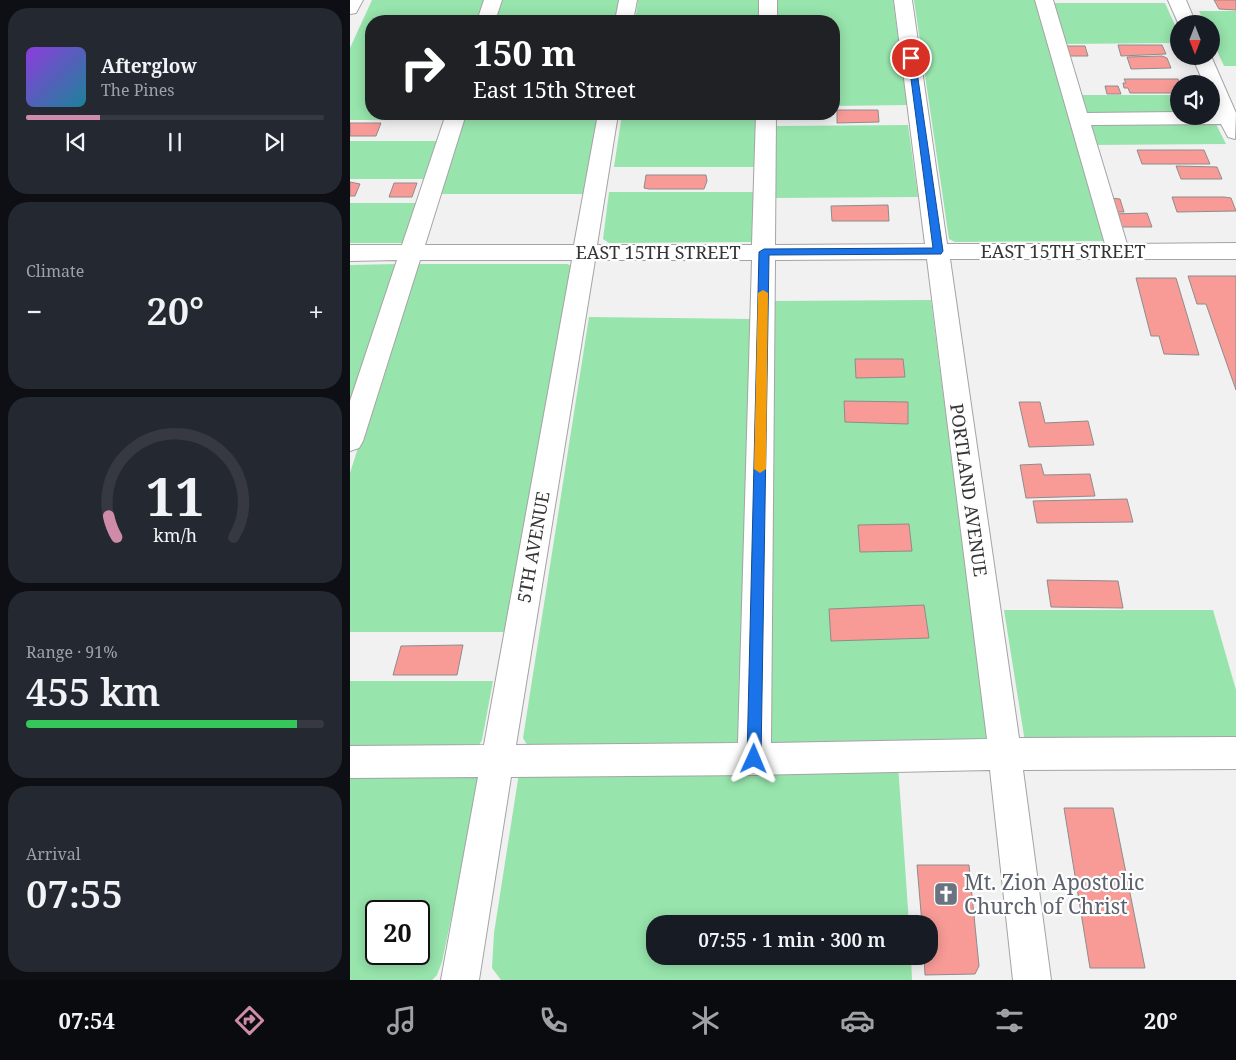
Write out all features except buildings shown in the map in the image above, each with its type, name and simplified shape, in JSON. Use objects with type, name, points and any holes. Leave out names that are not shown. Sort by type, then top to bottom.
[{"type":"street","points":[[350,9],[354,0]]},
{"type":"street","points":[[488,15],[493,0]]},
{"type":"street","points":[[625,15],[628,0]]},
{"type":"street","points":[[768,0],[768,15]]},
{"type":"street","name":"PORTLAND AVENUE","points":[[903,0],[1005,754],[1032,980]]},
{"type":"street","points":[[1044,0],[1118,251]]},
{"type":"street","points":[[1177,0],[1183,15]]},
{"type":"street","points":[[1079,119],[1232,126],[1206,65]]},
{"type":"street","points":[[350,441],[454,120]]},
{"type":"street","name":"5TH AVENUE","points":[[460,980],[607,120]]},
{"type":"street","points":[[754,759],[766,120]]},
{"type":"street","name":"EAST 15TH STREET","points":[[350,253],[1236,250]]},
{"type":"street","points":[[350,762],[1236,753]]},
{"type":"green space","points":[[372,0],[486,0],[481,15],[365,15]]},
{"type":"green space","points":[[498,0],[619,0],[617,15],[493,15]]},
{"type":"green space","points":[[638,0],[761,0],[761,15],[636,15]]},
{"type":"green space","points":[[772,0],[893,0],[907,105],[840,106],[840,15],[772,15]]},
{"type":"green space","points":[[914,0],[1035,0],[1107,241],[955,242],[949,239]]},
{"type":"green space","points":[[1048,3],[1165,3],[1170,15],[1170,43],[1059,44]]},
{"type":"green space","points":[[1199,11],[1236,11],[1236,66],[1224,66],[1220,57],[1220,15],[1201,15]]},
{"type":"green space","points":[[365,15],[365,120],[350,120],[350,48]]},
{"type":"green space","points":[[1076,95],[1170,95],[1170,116],[1082,115]]},
{"type":"green space","points":[[459,120],[598,120],[584,194],[436,194]]},
{"type":"green space","points":[[621,120],[760,120],[760,167],[614,167]]},
{"type":"green space","points":[[1083,121],[1170,122],[1170,125],[1216,125],[1226,144],[1089,145]]},
{"type":"green space","points":[[908,125],[918,197],[772,198],[773,126]]},
{"type":"green space","points":[[350,141],[439,141],[427,179],[350,179]]},
{"type":"green space","points":[[609,192],[756,192],[753,242],[609,243],[603,239]]},
{"type":"green space","points":[[350,203],[419,203],[406,243],[350,243]]},
{"type":"green space","points":[[398,264],[350,421],[350,265]]},
{"type":"green space","points":[[416,264],[567,264],[572,266],[505,632],[350,632],[350,473]]},
{"type":"green space","points":[[931,300],[988,740],[772,749],[766,733],[769,301]]},
{"type":"green space","points":[[589,317],[753,319],[745,745],[529,748],[523,738]]},
{"type":"green space","points":[[1004,610],[1213,610],[1236,690],[1236,745],[1026,742]]},
{"type":"green space","points":[[350,681],[493,681],[482,740],[479,745],[350,752]]},
{"type":"green space","points":[[898,764],[908,915],[646,915],[646,965],[911,965],[912,980],[501,980],[492,968],[494,933],[519,773]]},
{"type":"green space","points":[[350,772],[479,774],[480,780],[442,962],[437,975],[432,980],[350,980]]},
{"type":"slow traffic","points":[[760,469],[763,293]]},
{"type":"place","name":"Mt. Zion Apostolic Church of Christ","points":[[946,894]]},
{"type":"route","points":[[754,759],[764,252],[938,251],[911,58]]}]
